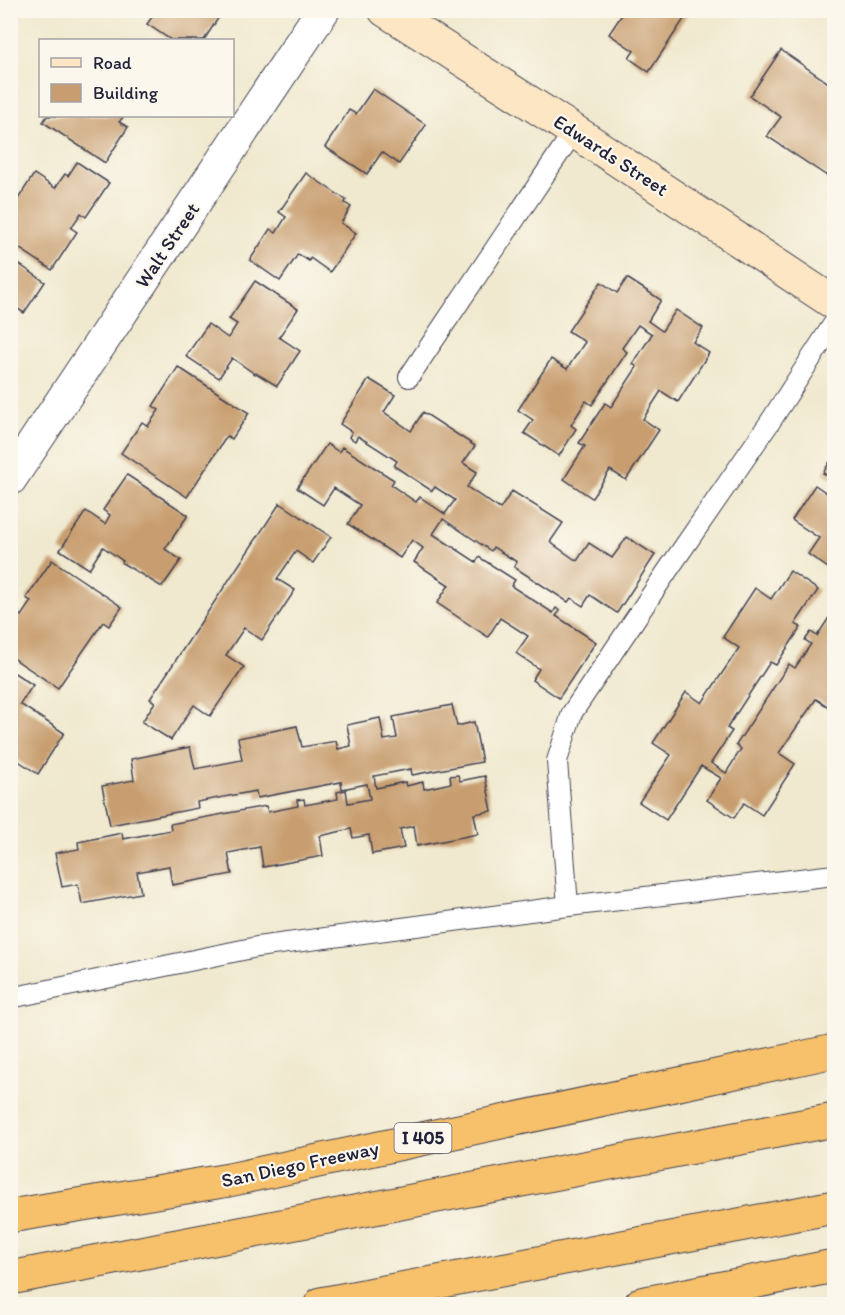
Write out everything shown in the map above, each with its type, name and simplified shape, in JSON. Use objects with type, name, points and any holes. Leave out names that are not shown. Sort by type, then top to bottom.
[{"type":"highway","name":"San Diego Freeway","points":[[10,1216],[229,1180],[834,1051]]},
{"type":"highway","points":[[10,1278],[834,1120]]},
{"type":"highway","points":[[321,1305],[834,1207]]},
{"type":"highway","points":[[641,1305],[834,1266]]},
{"type":"street","name":"Walt Street","points":[[10,479],[323,10]]},
{"type":"street","name":"Edwards Street","points":[[385,10],[703,215],[834,303]]},
{"type":"lane","points":[[409,377],[574,131]]},
{"type":"lane","points":[[568,906],[556,761],[572,713],[764,431],[834,322]]},
{"type":"lane","points":[[10,998],[256,947],[568,906],[834,875]]},
{"type":"building","points":[[157,10],[215,10],[213,13],[219,17],[205,39],[170,39],[147,24]]},
{"type":"building","points":[[625,10],[690,10],[649,72],[629,58],[634,51],[609,34]]},
{"type":"building","points":[[781,50],[834,87],[834,164],[827,176],[767,136],[781,117],[750,96]]},
{"type":"building","points":[[373,89],[426,125],[399,164],[382,152],[367,174],[325,147],[349,110],[356,114]]},
{"type":"building","points":[[46,117],[123,117],[119,122],[128,127],[105,163],[43,122]]},
{"type":"building","points":[[77,162],[109,183],[86,217],[81,213],[71,228],[77,232],[52,270],[10,242],[10,205],[13,207],[34,174],[55,188],[65,174],[68,176]]},
{"type":"building","points":[[306,173],[346,200],[345,203],[351,207],[341,223],[356,233],[330,272],[310,258],[309,261],[298,254],[280,281],[250,260],[270,229],[276,233],[286,217],[279,212]]},
{"type":"building","points":[[13,260],[45,282],[24,313],[10,304],[10,264]]},
{"type":"building","points":[[627,278],[661,300],[648,321],[662,331],[676,310],[703,328],[693,342],[709,353],[678,402],[661,391],[643,419],[659,430],[626,480],[610,470],[592,498],[564,479],[585,446],[579,443],[605,403],[611,407],[637,367],[633,364],[652,334],[638,325],[622,348],[627,352],[592,405],[586,401],[571,425],[576,429],[559,456],[524,433],[533,420],[518,410],[551,359],[567,369],[585,342],[568,331],[601,282],[617,293]]},
{"type":"building","points":[[255,281],[298,309],[279,337],[300,351],[277,386],[232,358],[219,378],[186,356],[208,324],[228,338],[237,324],[229,319]]},
{"type":"building","points":[[178,367],[249,413],[232,439],[227,436],[187,497],[121,453],[142,422],[148,426],[159,410],[153,406]]},
{"type":"building","points":[[369,379],[395,395],[384,412],[411,431],[423,412],[475,446],[463,463],[477,472],[467,487],[500,509],[512,491],[563,523],[550,542],[577,561],[589,543],[612,558],[627,537],[655,555],[617,613],[590,595],[583,606],[571,598],[568,602],[514,567],[517,562],[493,547],[491,551],[443,519],[433,534],[476,562],[479,557],[515,580],[511,586],[553,613],[556,608],[560,611],[556,616],[596,642],[559,698],[532,680],[539,669],[516,653],[528,636],[500,618],[488,637],[437,603],[449,585],[414,562],[423,548],[412,540],[400,558],[348,524],[360,505],[334,488],[323,505],[297,488],[327,444],[339,452],[342,447],[394,480],[391,485],[416,502],[420,497],[445,514],[455,500],[435,487],[432,491],[394,466],[397,461],[358,436],[355,441],[349,437],[352,432],[340,424]]},
{"type":"building","points":[[834,455],[834,480],[823,473]]},
{"type":"building","points":[[127,475],[188,515],[165,549],[181,560],[162,587],[122,563],[123,561],[103,547],[89,569],[60,550],[86,511],[105,524],[110,515],[103,510]]},
{"type":"building","points":[[815,485],[834,498],[834,572],[808,554],[819,538],[792,520]]},
{"type":"building","points":[[280,503],[331,537],[313,563],[296,551],[277,579],[295,590],[262,640],[244,628],[226,655],[244,667],[210,716],[194,705],[171,740],[142,722],[155,702],[150,699]]},
{"type":"building","points":[[52,560],[122,607],[109,626],[103,622],[58,688],[10,656],[10,620],[16,612],[21,616],[31,601],[26,598]]},
{"type":"building","points":[[790,571],[818,590],[795,624],[801,627],[776,665],[770,662],[727,728],[732,731],[711,763],[726,773],[741,749],[736,745],[789,664],[795,668],[811,644],[805,640],[811,632],[817,636],[834,610],[834,706],[832,709],[816,699],[779,753],[795,764],[762,815],[744,803],[734,818],[707,800],[721,778],[701,766],[666,820],[639,802],[671,755],[653,743],[686,692],[702,703],[739,648],[723,637],[755,588],[771,599]]},
{"type":"building","points":[[10,670],[33,685],[20,704],[64,733],[38,774],[17,760],[10,771]]},
{"type":"building","points":[[452,705],[457,726],[474,722],[482,762],[412,775],[411,769],[374,776],[376,788],[405,782],[406,786],[423,782],[424,789],[451,783],[450,776],[458,775],[460,781],[485,776],[492,811],[474,814],[478,834],[417,846],[414,826],[400,829],[404,848],[372,854],[369,835],[353,838],[351,829],[320,836],[323,856],[263,867],[260,847],[228,853],[232,874],[172,885],[169,866],[137,872],[141,893],[82,904],[78,884],[62,887],[55,853],[79,849],[78,842],[122,833],[123,839],[171,830],[170,824],[266,806],[268,812],[298,806],[297,800],[304,799],[305,805],[338,799],[337,792],[346,790],[348,803],[370,799],[367,784],[342,789],[341,782],[257,798],[256,791],[197,802],[198,808],[110,825],[102,786],[134,780],[131,759],[190,747],[195,769],[242,760],[238,738],[297,726],[302,747],[336,741],[338,749],[351,746],[347,725],[380,718],[384,740],[397,738],[393,717]]}]
